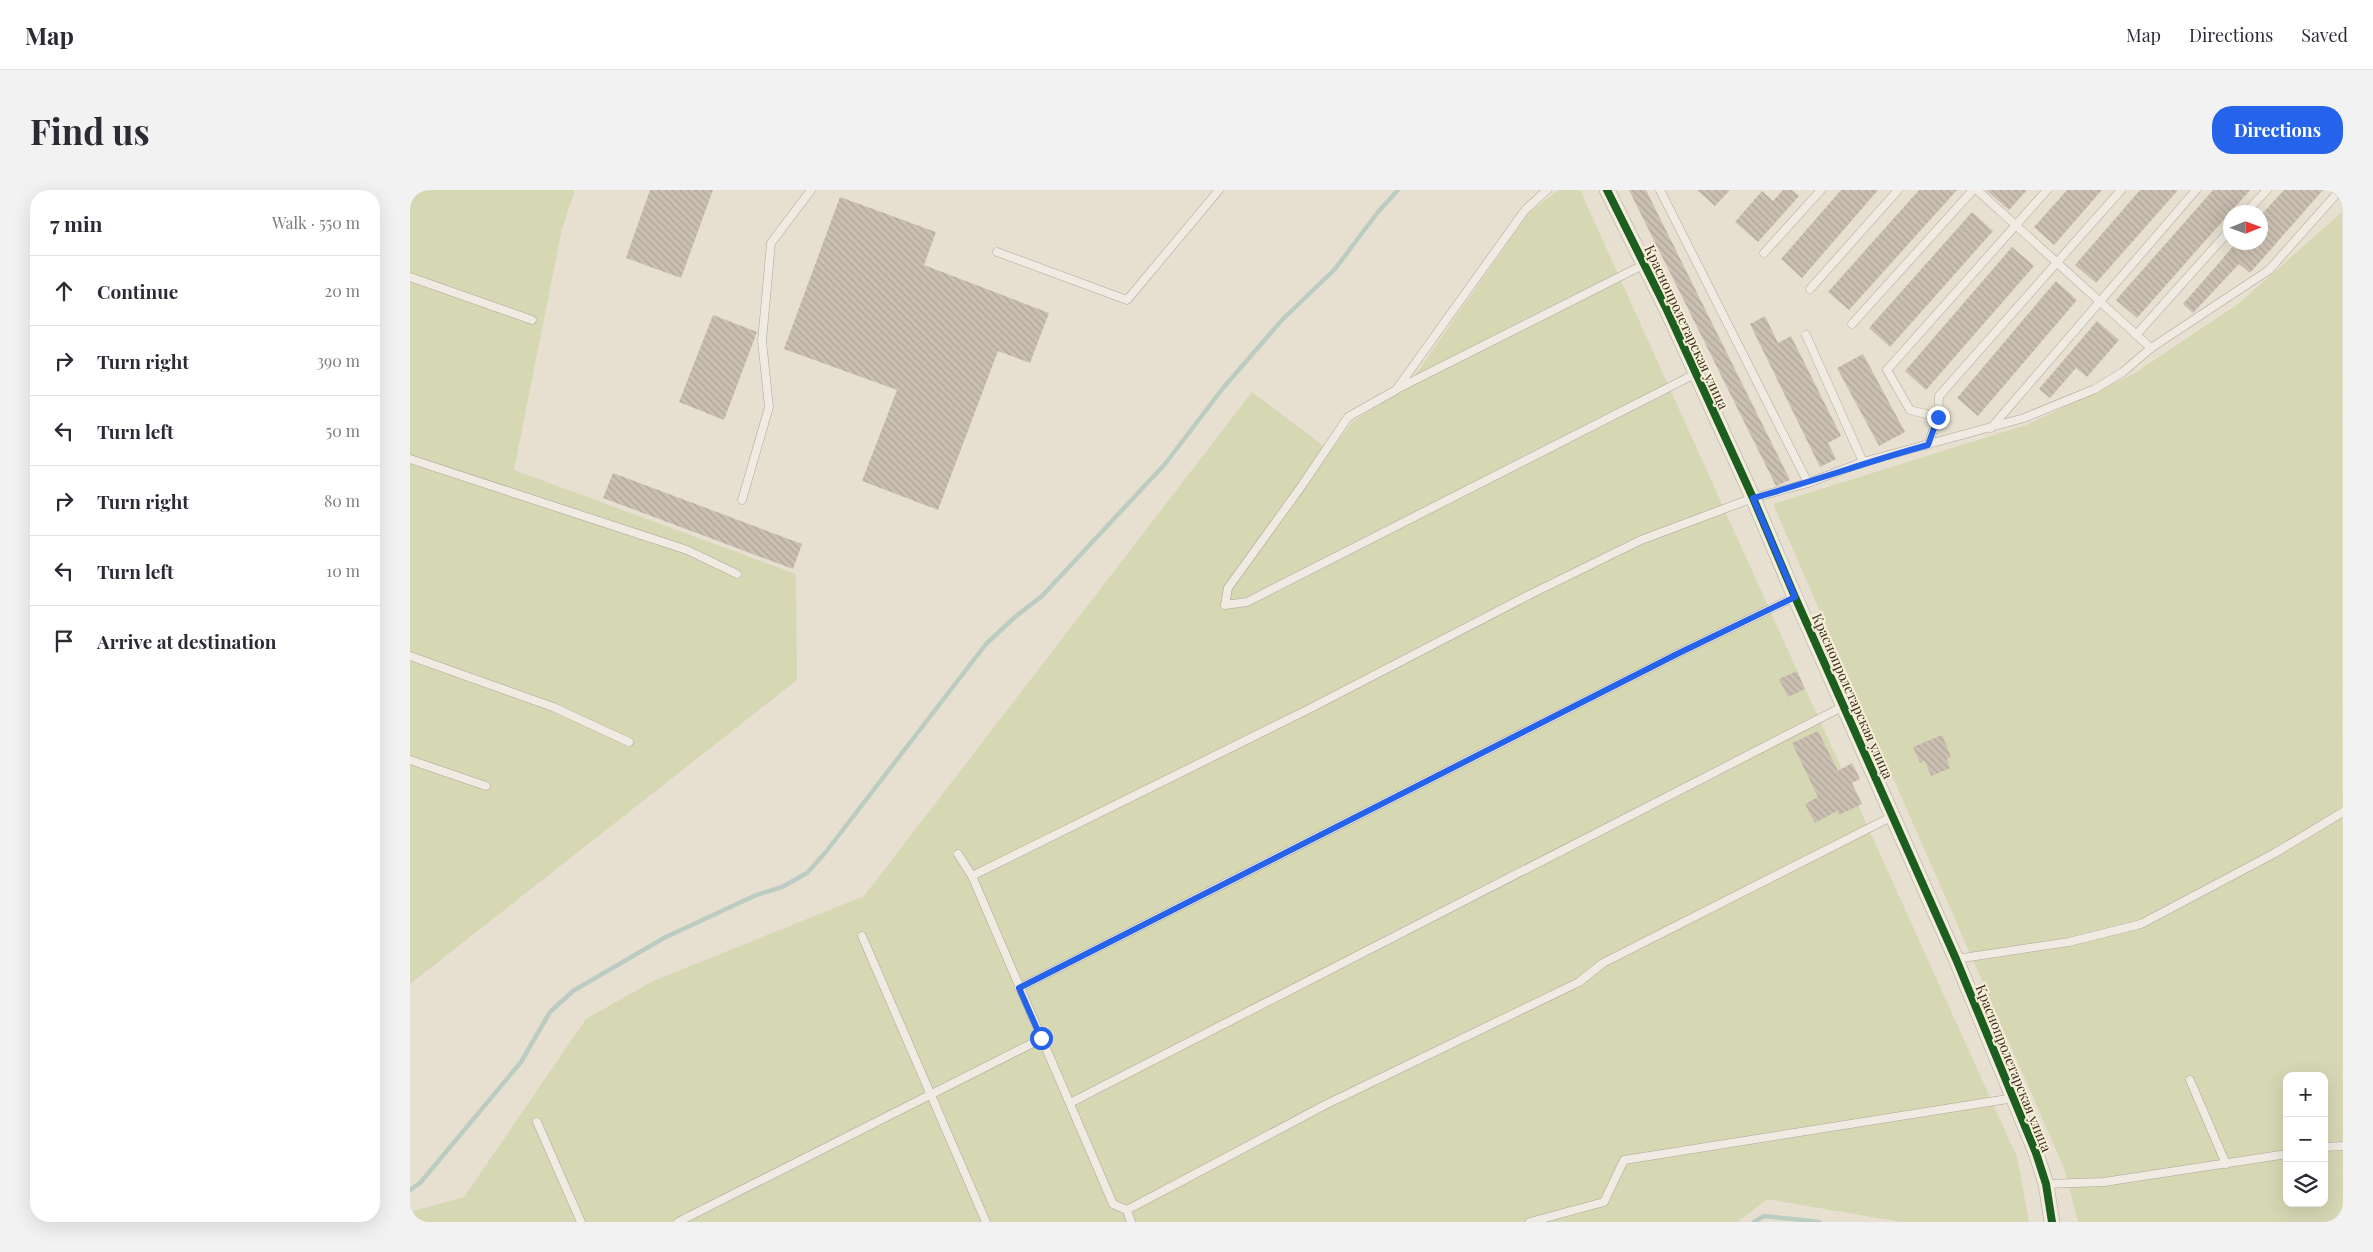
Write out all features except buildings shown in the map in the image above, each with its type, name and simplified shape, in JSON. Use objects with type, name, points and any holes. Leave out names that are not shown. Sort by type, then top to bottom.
[{"type":"street","name":"Краснопролетарская улица","points":[[1607,190],[1645,264],[1753,498],[1956,959],[2036,1153],[2046,1184],[2052,1222]]},
{"type":"lane","points":[[742,500],[770,407],[762,341],[771,243],[811,190]]},
{"type":"lane","points":[[997,252],[1127,300],[1219,190]]},
{"type":"lane","points":[[1396,390],[1525,210],[1546,190]]},
{"type":"lane","points":[[1660,190],[1808,483]]},
{"type":"lane","points":[[1764,253],[1821,190]]},
{"type":"lane","points":[[1810,289],[1898,190]]},
{"type":"lane","points":[[1852,324],[1973,190]]},
{"type":"lane","points":[[1977,190],[2151,348]]},
{"type":"lane","points":[[1938,417],[1910,410],[1886,370],[2047,190]]},
{"type":"lane","points":[[1928,445],[1938,417],[1939,396],[2121,190]]},
{"type":"lane","points":[[1991,428],[2196,190]]},
{"type":"lane","points":[[2252,205],[2266,190]]},
{"type":"lane","points":[[972,876],[1309,709],[1539,589],[1641,540],[1753,498],[1808,483],[1864,462],[2024,418],[2095,389],[2123,372],[2151,348],[2269,270],[2340,190]]},
{"type":"lane","points":[[2136,335],[2223,238]]},
{"type":"lane","points":[[1645,264],[1396,390],[1348,417],[1303,484],[1228,588],[1225,605],[1247,602],[1695,374]]},
{"type":"lane","points":[[410,277],[532,320]]},
{"type":"lane","points":[[1806,335],[1864,462]]},
{"type":"lane","points":[[410,458],[687,550],[736,574]]},
{"type":"lane","points":[[1019,988],[1670,658],[1795,597]]},
{"type":"lane","points":[[410,656],[553,707],[629,742]]},
{"type":"lane","points":[[1070,1103],[1844,706]]},
{"type":"lane","points":[[410,760],[486,786]]},
{"type":"lane","points":[[1956,959],[2069,942],[2141,924],[2275,853],[2343,812]]},
{"type":"lane","points":[[1127,1210],[1325,1105],[1579,982],[1603,963],[1893,816]]},
{"type":"lane","points":[[958,854],[972,876],[1113,1204],[1127,1210],[1131,1222]]},
{"type":"lane","points":[[862,936],[929,1095],[986,1222]]},
{"type":"lane","points":[[678,1222],[1041,1038]]},
{"type":"lane","points":[[2190,1080],[2226,1164]]},
{"type":"lane","points":[[1530,1222],[1604,1202],[1624,1160],[2014,1098]]},
{"type":"lane","points":[[537,1122],[581,1222]]},
{"type":"lane","points":[[2328,1147],[2343,1146]]},
{"type":"lane","points":[[2046,1184],[2104,1182],[2283,1155]]},
{"type":"green space","points":[[410,190],[575,190],[562,229],[514,470],[796,574],[797,680],[410,984]]},
{"type":"green space","points":[[1559,190],[1580,190],[2017,1157],[2029,1222],[1901,1222],[1767,1199],[1738,1222],[410,1222],[410,1212],[464,1197],[586,1019],[653,981],[864,896],[1252,392],[1330,451],[1353,421],[1406,388],[1529,212]]},
{"type":"green space","points":[[2342,212],[2343,1222],[2078,1222],[2064,1168],[1773,504],[2026,425],[2135,373],[2238,304]]},
{"type":"waterway","points":[[410,1190],[420,1183],[521,1062],[550,1012],[573,991],[664,938],[756,895],[782,887],[807,873],[825,853],[986,644],[1015,617],[1042,596],[1165,464],[1223,388],[1282,320],[1335,269],[1378,212],[1398,190]]},
{"type":"waterway","points":[[1754,1222],[1764,1216],[1819,1222]]},
{"type":"cycle path","points":[[1607,190],[1667,310],[1753,498],[1956,959],[2036,1153],[2046,1184],[2052,1222]]},
{"type":"route","points":[[1041,1038],[1019,988],[1679,653],[1795,597],[1753,498],[1808,483],[1864,462],[1928,445],[1938,417]]}]
